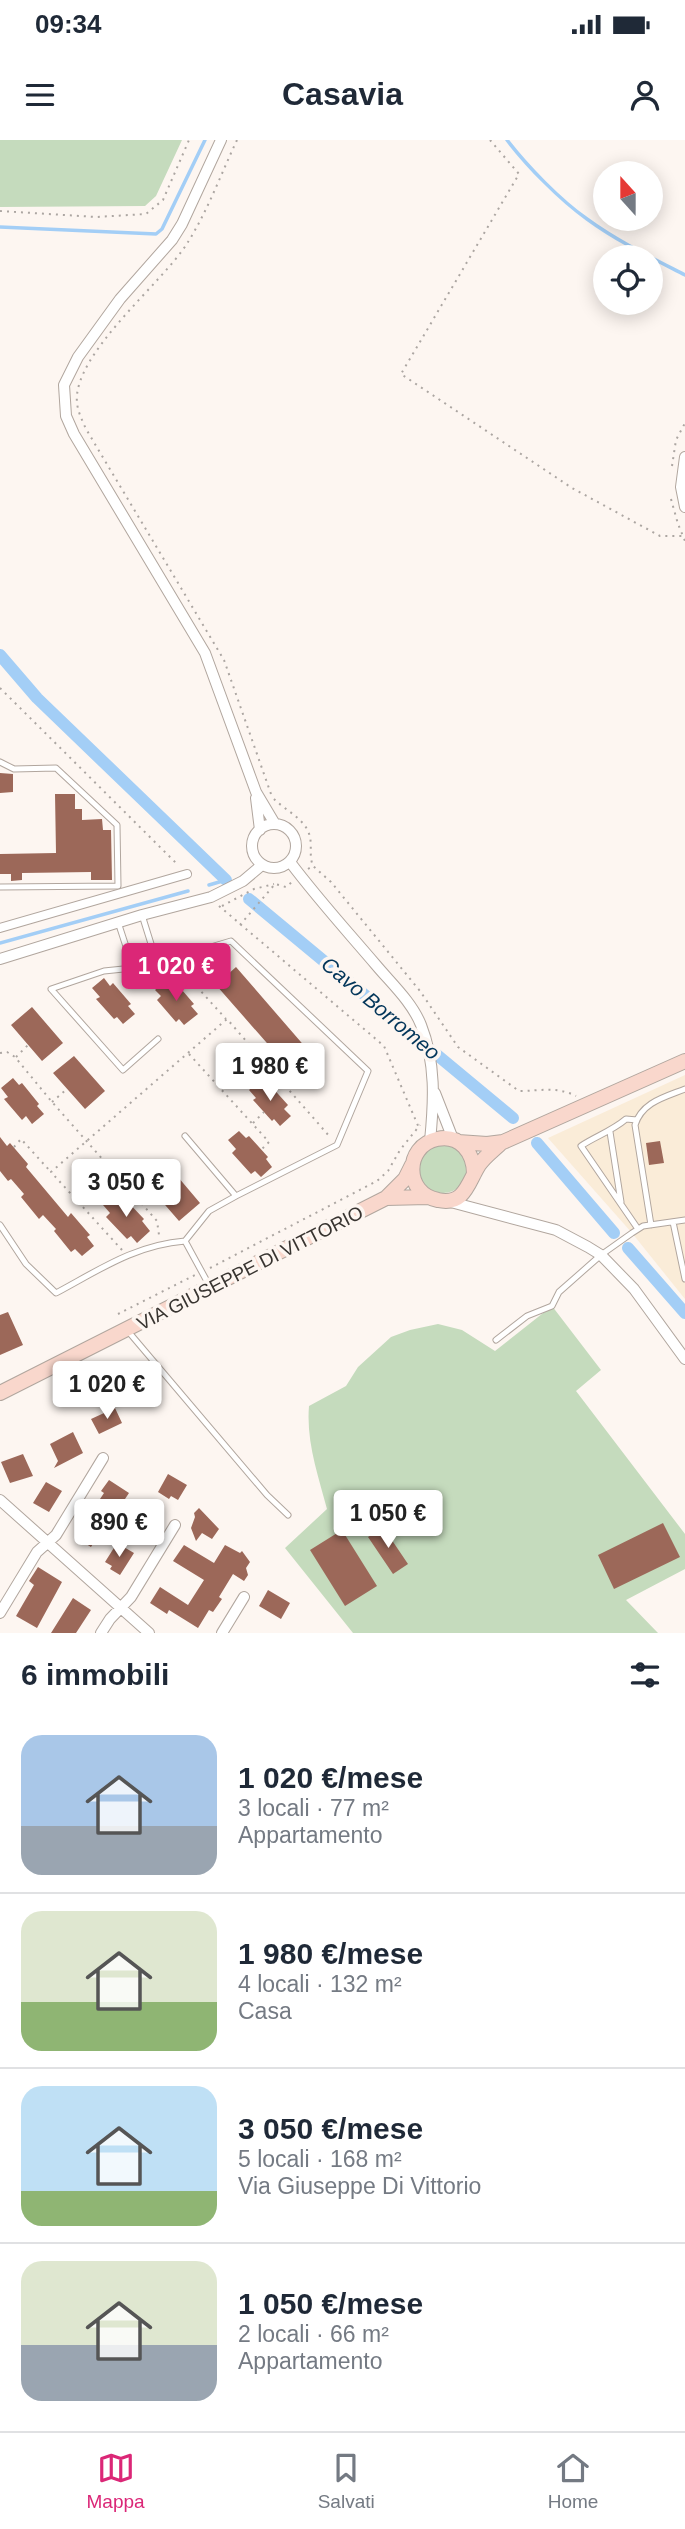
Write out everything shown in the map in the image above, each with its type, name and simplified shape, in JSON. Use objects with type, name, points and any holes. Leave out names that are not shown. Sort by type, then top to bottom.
[{"type":"main road","points":[[503,1142],[487,1144],[442,1138],[429,1141],[417,1152],[412,1165],[415,1184],[428,1197],[444,1201],[462,1195],[487,1155],[503,1142],[685,1061]]},
{"type":"main road","points":[[455,1141],[466,1148],[472,1157],[473,1177]]},
{"type":"main road","name":"VIA GIUSEPPE DI VITTORIO","points":[[0,1393],[386,1198],[405,1180],[412,1165]]},
{"type":"main road","name":"VIA GIUSEPPE DI VITTORIO","points":[[386,1198],[428,1197]]},
{"type":"street","points":[[221,140],[177,232],[120,299],[78,357],[64,385],[64,404],[74,434],[205,653],[256,792],[275,824],[288,829],[293,835],[296,849],[290,862],[276,868],[262,865],[252,848],[260,830],[275,824]]},
{"type":"street","points":[[685,457],[681,487],[685,507]]},
{"type":"street","points":[[256,792],[260,830]]},
{"type":"street","points":[[290,862],[404,998],[422,1026],[433,1072],[429,1141]]},
{"type":"street","points":[[0,959],[118,922],[221,894],[262,865]]},
{"type":"street","points":[[0,928],[187,874]]},
{"type":"street","points":[[434,1091],[455,1141]]},
{"type":"street","points":[[473,1177],[474,1202],[479,1210]]},
{"type":"street","points":[[444,1201],[556,1230],[601,1255],[634,1289],[685,1359]]},
{"type":"street","points":[[0,1613],[37,1552],[56,1535],[103,1458]]},
{"type":"street","points":[[0,1500],[149,1633]]},
{"type":"street","points":[[101,1633],[131,1597],[175,1525]]},
{"type":"street","points":[[222,1633],[244,1597]]},
{"type":"lane","points":[[0,762],[14,769],[56,768],[117,825],[118,886],[0,887]]},
{"type":"lane","points":[[142,915],[157,963]]},
{"type":"lane","points":[[118,922],[133,968]]},
{"type":"lane","points":[[0,1225],[26,1264],[56,1293],[127,1255],[160,1243],[185,1241],[209,1211],[337,1145],[368,1071],[231,941],[172,960],[104,971],[51,989],[123,1070],[158,1039]]},
{"type":"lane","points":[[651,1225],[635,1125],[638,1115],[649,1104],[685,1089]]},
{"type":"lane","points":[[637,1120],[626,1119],[610,1132],[596,1136],[581,1146],[638,1229]]},
{"type":"lane","points":[[610,1132],[621,1205]]},
{"type":"lane","points":[[185,1136],[236,1196]]},
{"type":"lane","points":[[496,1340],[527,1316],[552,1306],[559,1292],[601,1255],[638,1229],[685,1220]]},
{"type":"lane","points":[[673,1222],[685,1279]]},
{"type":"lane","points":[[185,1241],[211,1288]]},
{"type":"lane","points":[[127,1330],[267,1495],[288,1515]]},
{"type":"path","points":[[0,211],[96,217],[146,214],[163,200],[190,140]]},
{"type":"path","points":[[237,140],[187,244],[131,309],[91,362],[82,379],[77,402],[86,429],[224,660],[272,798],[299,819],[307,829],[313,866],[331,882],[420,991],[458,1047],[519,1091],[552,1088],[577,1097]]},
{"type":"path","points":[[490,140],[519,174],[401,374],[572,488],[660,536],[682,536]]},
{"type":"path","points":[[220,906],[254,889],[275,884],[286,887],[313,866]]},
{"type":"path","points":[[240,925],[275,884]]},
{"type":"path","points":[[172,960],[337,1145]]},
{"type":"path","points":[[51,1172],[227,1020]]},
{"type":"path","points":[[15,1058],[29,1045]]},
{"type":"path","points":[[0,1054],[7,1052],[15,1058],[157,1221],[160,1243]]},
{"type":"path","points":[[188,1053],[269,1142],[262,1149]]},
{"type":"path","points":[[51,1102],[67,1089]]},
{"type":"path","points":[[252,1123],[264,1112]]},
{"type":"path","points":[[118,1314],[377,1181],[388,1171],[400,1150],[425,1118],[432,1117]]},
{"type":"path","points":[[14,1147],[21,1139],[127,1255]]},
{"type":"shaded area","points":[[685,1075],[685,1299],[632,1233],[548,1138]]},
{"type":"green space","points":[[0,140],[182,140],[156,196],[145,206],[0,207]]},
{"type":"green space","points":[[443,1145],[460,1152],[467,1169],[460,1186],[443,1193],[426,1186],[419,1169],[426,1152]]},
{"type":"green space","points":[[552,1306],[601,1370],[576,1391],[685,1534],[685,1569],[626,1600],[658,1633],[353,1633],[285,1548],[327,1509],[311,1445],[309,1406],[346,1386],[358,1367],[391,1337],[438,1324],[462,1330],[495,1351]]},
{"type":"building","points":[[0,773],[13,774],[13,792],[0,793]]},
{"type":"building","points":[[55,794],[75,794],[75,809],[82,809],[82,820],[102,819],[103,830],[111,830],[112,880],[91,880],[91,872],[22,873],[22,880],[11,881],[11,874],[0,874],[0,854],[56,853]]},
{"type":"building","points":[[236,967],[307,1049],[287,1066],[216,985]]},
{"type":"building","points":[[104,978],[110,986],[113,983],[131,1004],[128,1006],[135,1014],[123,1024],[117,1017],[114,1019],[96,999],[100,997],[92,988]]},
{"type":"building","points":[[165,981],[171,988],[176,983],[194,1004],[191,1006],[198,1014],[184,1025],[179,1019],[176,1022],[157,1000],[161,996],[155,990]]},
{"type":"building","points":[[32,1007],[63,1043],[42,1061],[11,1025]]},
{"type":"building","points":[[74,1056],[105,1091],[85,1109],[53,1073]]},
{"type":"building","points":[[13,1078],[19,1085],[22,1083],[44,1114],[32,1124],[26,1116],[22,1120],[4,1099],[8,1097],[1,1088]]},
{"type":"building","points":[[259,1081],[267,1089],[270,1085],[288,1105],[284,1109],[291,1116],[280,1126],[253,1100],[256,1098],[249,1090]]},
{"type":"building","points":[[239,1131],[246,1138],[249,1136],[268,1157],[266,1159],[272,1167],[261,1177],[255,1171],[251,1174],[232,1153],[236,1149],[228,1140]]},
{"type":"building","points":[[0,1137],[7,1146],[10,1143],[28,1164],[26,1167],[68,1217],[71,1213],[90,1235],[87,1237],[94,1246],[82,1256],[75,1249],[71,1252],[43,1215],[39,1219],[21,1197],[24,1194],[0,1171]]},
{"type":"building","points":[[660,1141],[664,1163],[649,1165],[646,1143]]},
{"type":"building","points":[[167,1164],[200,1203],[179,1221],[146,1183]]},
{"type":"building","points":[[115,1193],[123,1202],[125,1199],[144,1219],[142,1221],[150,1231],[137,1243],[131,1236],[127,1239],[106,1217],[110,1213],[103,1205]]},
{"type":"building","points":[[8,1312],[23,1345],[0,1355],[0,1315]]},
{"type":"building","points":[[115,1408],[122,1423],[99,1434],[91,1419]]},
{"type":"building","points":[[73,1432],[83,1453],[54,1468],[58,1461],[50,1444]]},
{"type":"building","points":[[23,1454],[33,1476],[10,1483],[1,1462]]},
{"type":"building","points":[[168,1474],[187,1485],[178,1500],[171,1496],[169,1499],[158,1492]]},
{"type":"building","points":[[109,1480],[129,1493],[125,1499],[158,1520],[147,1537],[96,1505]]},
{"type":"building","points":[[46,1482],[62,1491],[49,1512],[33,1503]]},
{"type":"building","points":[[199,1508],[219,1529],[212,1539],[202,1533],[196,1541],[191,1528],[194,1513]]},
{"type":"building","points":[[86,1519],[102,1529],[91,1547],[75,1537]]},
{"type":"building","points":[[663,1523],[680,1557],[614,1589],[598,1555]]},
{"type":"building","points":[[383,1527],[408,1564],[393,1574],[368,1537]]},
{"type":"building","points":[[342,1530],[377,1586],[345,1606],[310,1550]]},
{"type":"building","points":[[117,1543],[134,1553],[120,1575],[105,1562]]},
{"type":"building","points":[[184,1545],[214,1563],[225,1545],[240,1553],[242,1551],[250,1562],[244,1581],[233,1574],[219,1597],[222,1599],[213,1612],[209,1610],[198,1628],[169,1610],[167,1614],[150,1603],[160,1587],[188,1605],[204,1580],[173,1561]]},
{"type":"building","points":[[38,1567],[62,1582],[37,1628],[16,1616],[34,1585],[29,1581]]},
{"type":"building","points":[[268,1590],[290,1603],[281,1619],[259,1606]]},
{"type":"building","points":[[73,1598],[91,1610],[76,1633],[51,1633]]},
{"type":"waterway","points":[[0,227],[156,234],[162,229],[205,140]]},
{"type":"waterway","points":[[507,140],[544,182],[598,227],[685,275]]},
{"type":"waterway","name":"Cavo Borromeo","points":[[0,655],[37,698],[226,880]]},
{"type":"waterway","points":[[209,885],[226,880]]},
{"type":"waterway","points":[[0,943],[188,891]]},
{"type":"waterway","name":"Cavo Borromeo","points":[[249,899],[513,1118]]},
{"type":"waterway","name":"Cavo Borromeo","points":[[537,1143],[614,1233]]},
{"type":"waterway","name":"Cavo Borromeo","points":[[628,1248],[685,1313]]}]
